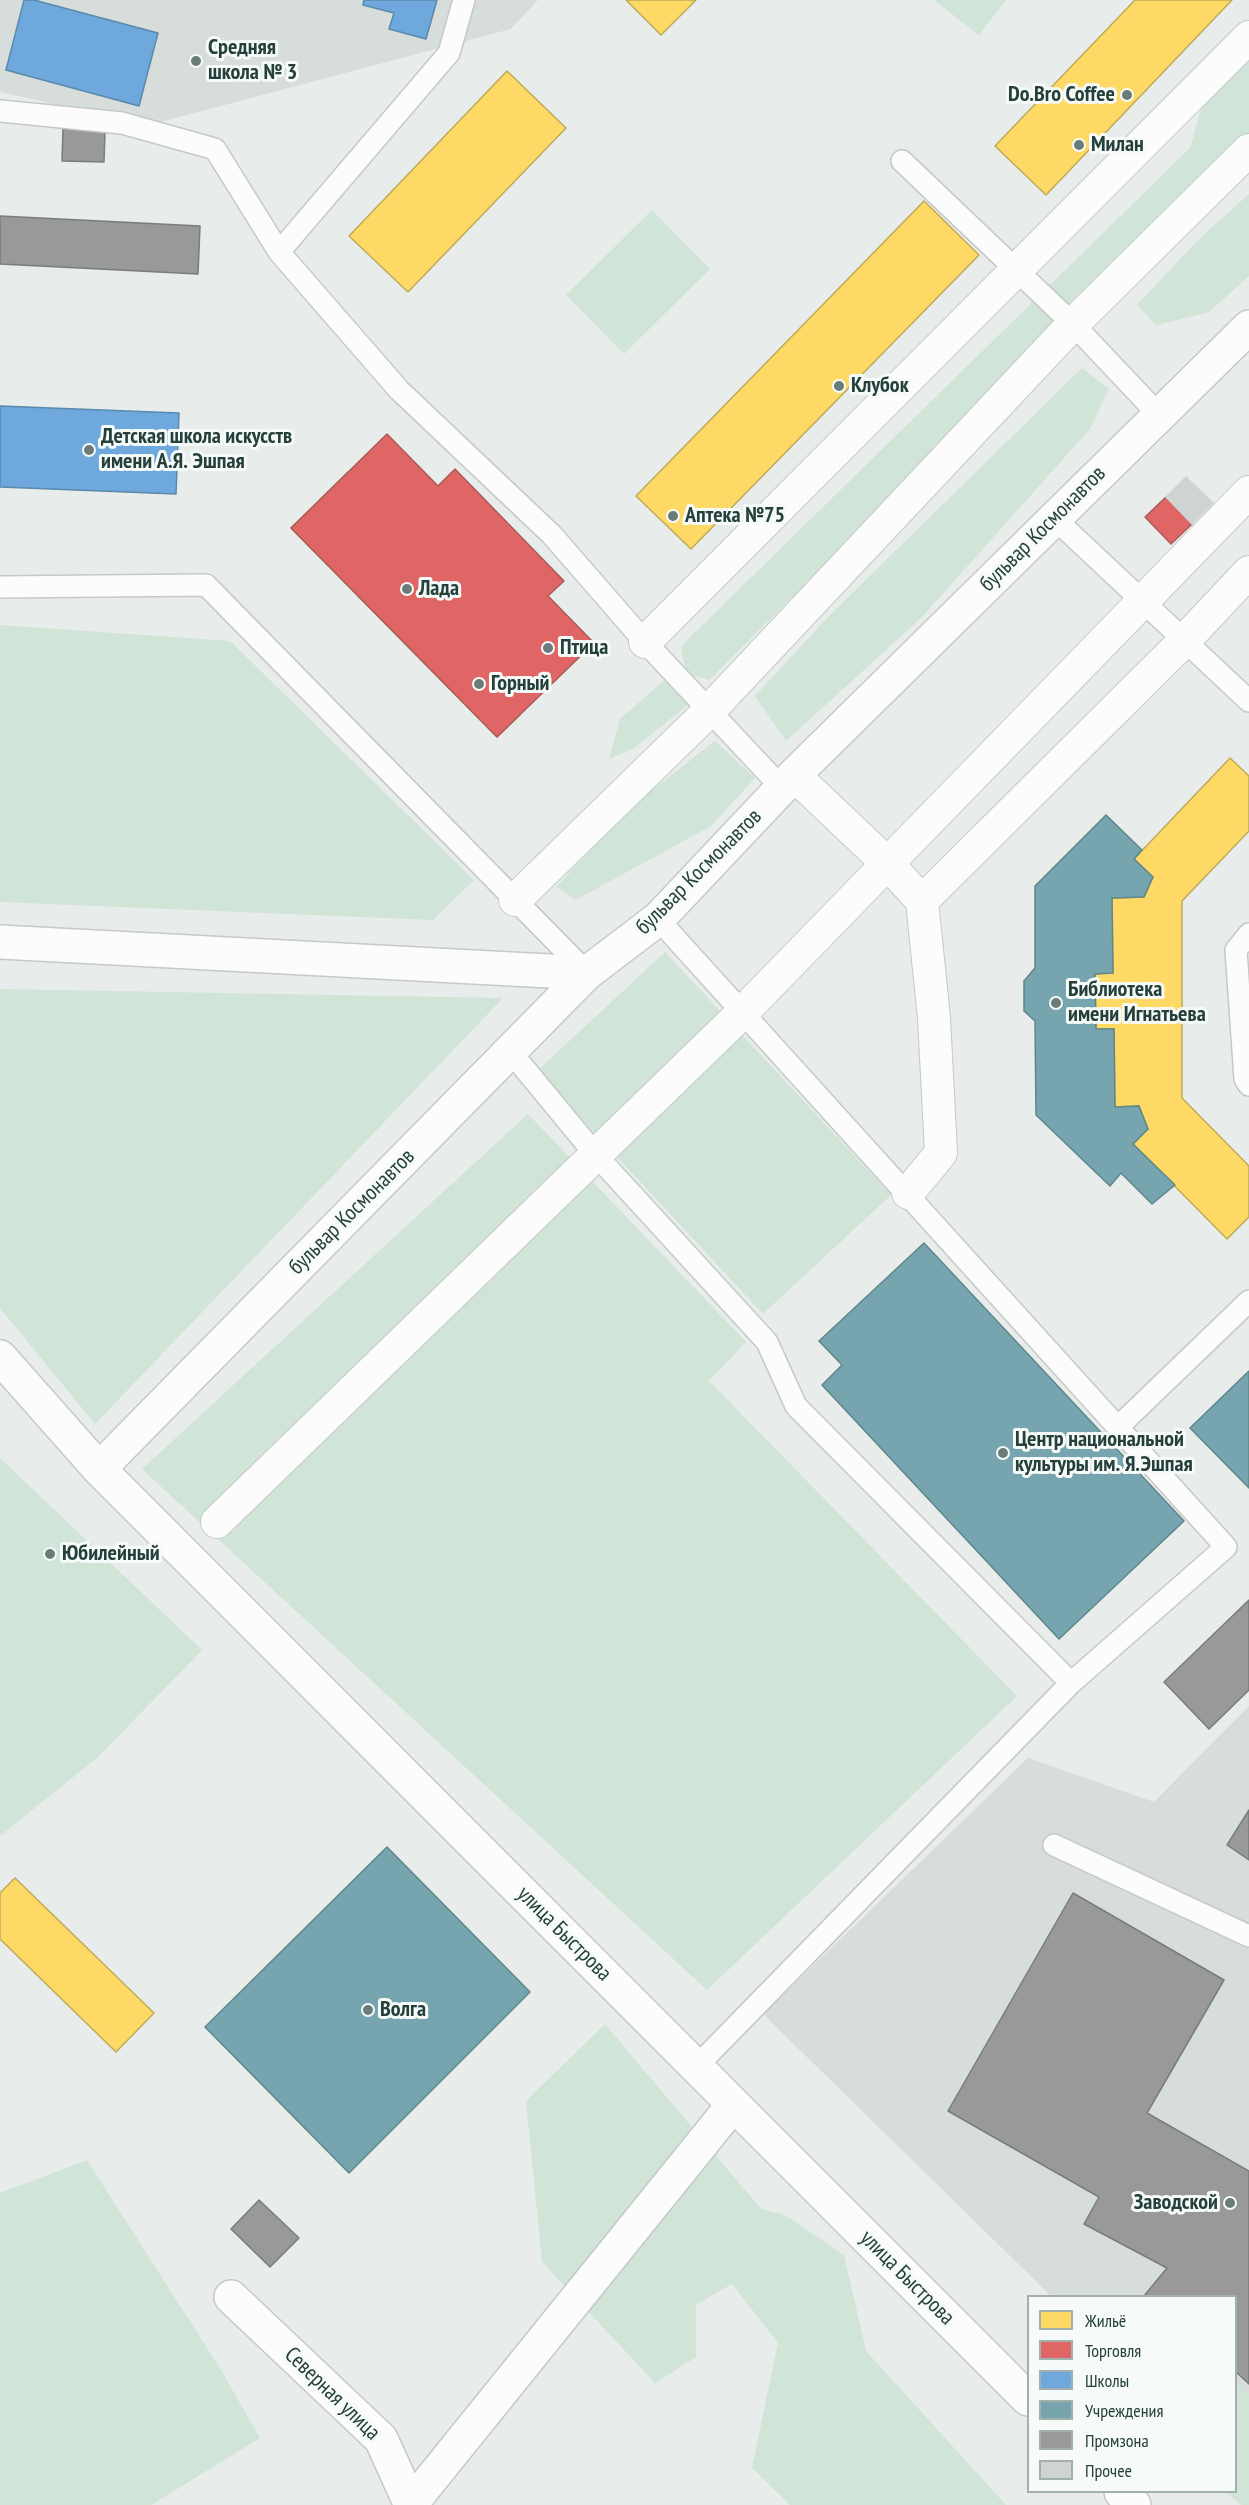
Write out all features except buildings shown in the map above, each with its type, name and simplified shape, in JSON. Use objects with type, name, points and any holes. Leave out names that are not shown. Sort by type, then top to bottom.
[{"type":"street","points":[[645,642],[1249,37]]},
{"type":"street","points":[[515,900],[709,711],[1074,324],[1249,150]]},
{"type":"street","name":"бульвар Космонавтов","points":[[99,1469],[587,973],[658,919],[788,781],[1249,327]]},
{"type":"street","points":[[217,1522],[742,1013],[1249,492]]},
{"type":"street","points":[[922,901],[1185,640],[1249,572]]},
{"type":"street","points":[[788,781],[888,864],[922,901],[934,1018],[941,1153],[908,1193]]},
{"type":"street","points":[[0,942],[587,973]]},
{"type":"street","name":"улица Быстрова","points":[[0,1357],[99,1469],[1027,2397]]},
{"type":"street","points":[[411,2505],[733,2105]]},
{"type":"street","name":"Северная улица","points":[[231,2298],[381,2439],[411,2505]]},
{"type":"street","points":[[1122,2493],[1134,2505]]},
{"type":"lane","points":[[279,252],[449,53],[464,0]]},
{"type":"lane","points":[[0,111],[122,123],[215,149],[279,252],[399,390],[552,536],[709,711],[788,781]]},
{"type":"lane","points":[[902,161],[1074,324],[1159,415]]},
{"type":"lane","points":[[1054,518],[1249,701]]},
{"type":"lane","points":[[0,587],[206,585],[587,973]]},
{"type":"lane","points":[[658,919],[1226,1547],[1071,1683],[696,2067]]},
{"type":"lane","points":[[1249,934],[1236,950],[1245,1079],[1249,1085]]},
{"type":"lane","points":[[510,1051],[595,1154],[767,1342],[796,1406],[1071,1683]]},
{"type":"lane","points":[[1118,1427],[1249,1301]]},
{"type":"lane","points":[[1054,1845],[1249,1936]]},
{"type":"shaded area","name":"Средняя школа № 3","points":[[0,0],[538,0],[511,29],[149,125],[0,92]]},
{"type":"shaded area","points":[[1249,1706],[1249,2491],[1237,2479],[1237,2295],[1050,2295],[763,2014],[1028,1758],[1154,1802]]},
{"type":"green space","points":[[934,0],[1006,0],[979,35]]},
{"type":"green space","points":[[1249,57],[1249,137],[1027,364],[709,680],[686,673],[681,646],[1190,148],[1207,89]]},
{"type":"green space","points":[[1249,194],[1249,276],[1209,312],[1156,325],[1137,305],[1200,238]]},
{"type":"green space","points":[[652,210],[710,269],[624,354],[566,295]]},
{"type":"green space","points":[[1082,368],[1109,389],[1090,429],[921,618],[786,741],[755,696],[829,616]]},
{"type":"green space","points":[[0,625],[230,641],[474,880],[433,920],[0,902]]},
{"type":"green space","points":[[667,678],[688,705],[634,748],[609,759],[620,719]]},
{"type":"green space","points":[[715,741],[755,778],[711,826],[576,900],[556,887],[634,804]]},
{"type":"green space","points":[[665,952],[891,1195],[763,1314],[537,1071]]},
{"type":"green space","points":[[0,989],[503,998],[95,1424],[0,1308]]},
{"type":"green space","points":[[528,1114],[746,1342],[709,1381],[1017,1696],[707,1990],[142,1469]]},
{"type":"green space","name":"Юбилейный","points":[[0,1458],[202,1650],[97,1758],[0,1836]]},
{"type":"green space","points":[[605,2024],[761,2209],[785,2215],[844,2255],[866,2351],[1006,2505],[790,2505],[752,2468],[778,2343],[732,2284],[696,2305],[696,2357],[655,2383],[542,2262],[526,2101]]},
{"type":"green space","points":[[87,2160],[221,2370],[260,2438],[151,2505],[0,2505],[0,2193]]},
{"type":"green space","points":[[1237,2384],[1249,2394],[1249,2505],[1241,2505],[1227,2493],[1237,2493]]},
{"type":"place","name":"Средняя школа № 3","points":[[196,61]]},
{"type":"place","name":"Do.Bro Coffee","points":[[1127,95]]},
{"type":"place","name":"Милан","points":[[1079,145]]},
{"type":"place","name":"Клубок","points":[[839,386]]},
{"type":"place","name":"Детская школа искусств имени А.Я. Эшпая","points":[[89,450]]},
{"type":"place","name":"Аптека №75","points":[[673,516]]},
{"type":"place","name":"Лада","points":[[407,589]]},
{"type":"place","name":"Птица","points":[[548,648]]},
{"type":"place","name":"Горный","points":[[479,684]]},
{"type":"place","name":"Библиотека имени Игнатьева","points":[[1056,1003]]},
{"type":"place","name":"Центр национальной культуры им. Я.Эшпая","points":[[1003,1453]]},
{"type":"place","name":"Юбилейный","points":[[50,1554]]},
{"type":"place","name":"Волга","points":[[368,2010]]},
{"type":"place","name":"Заводской","points":[[1230,2203]]}]
